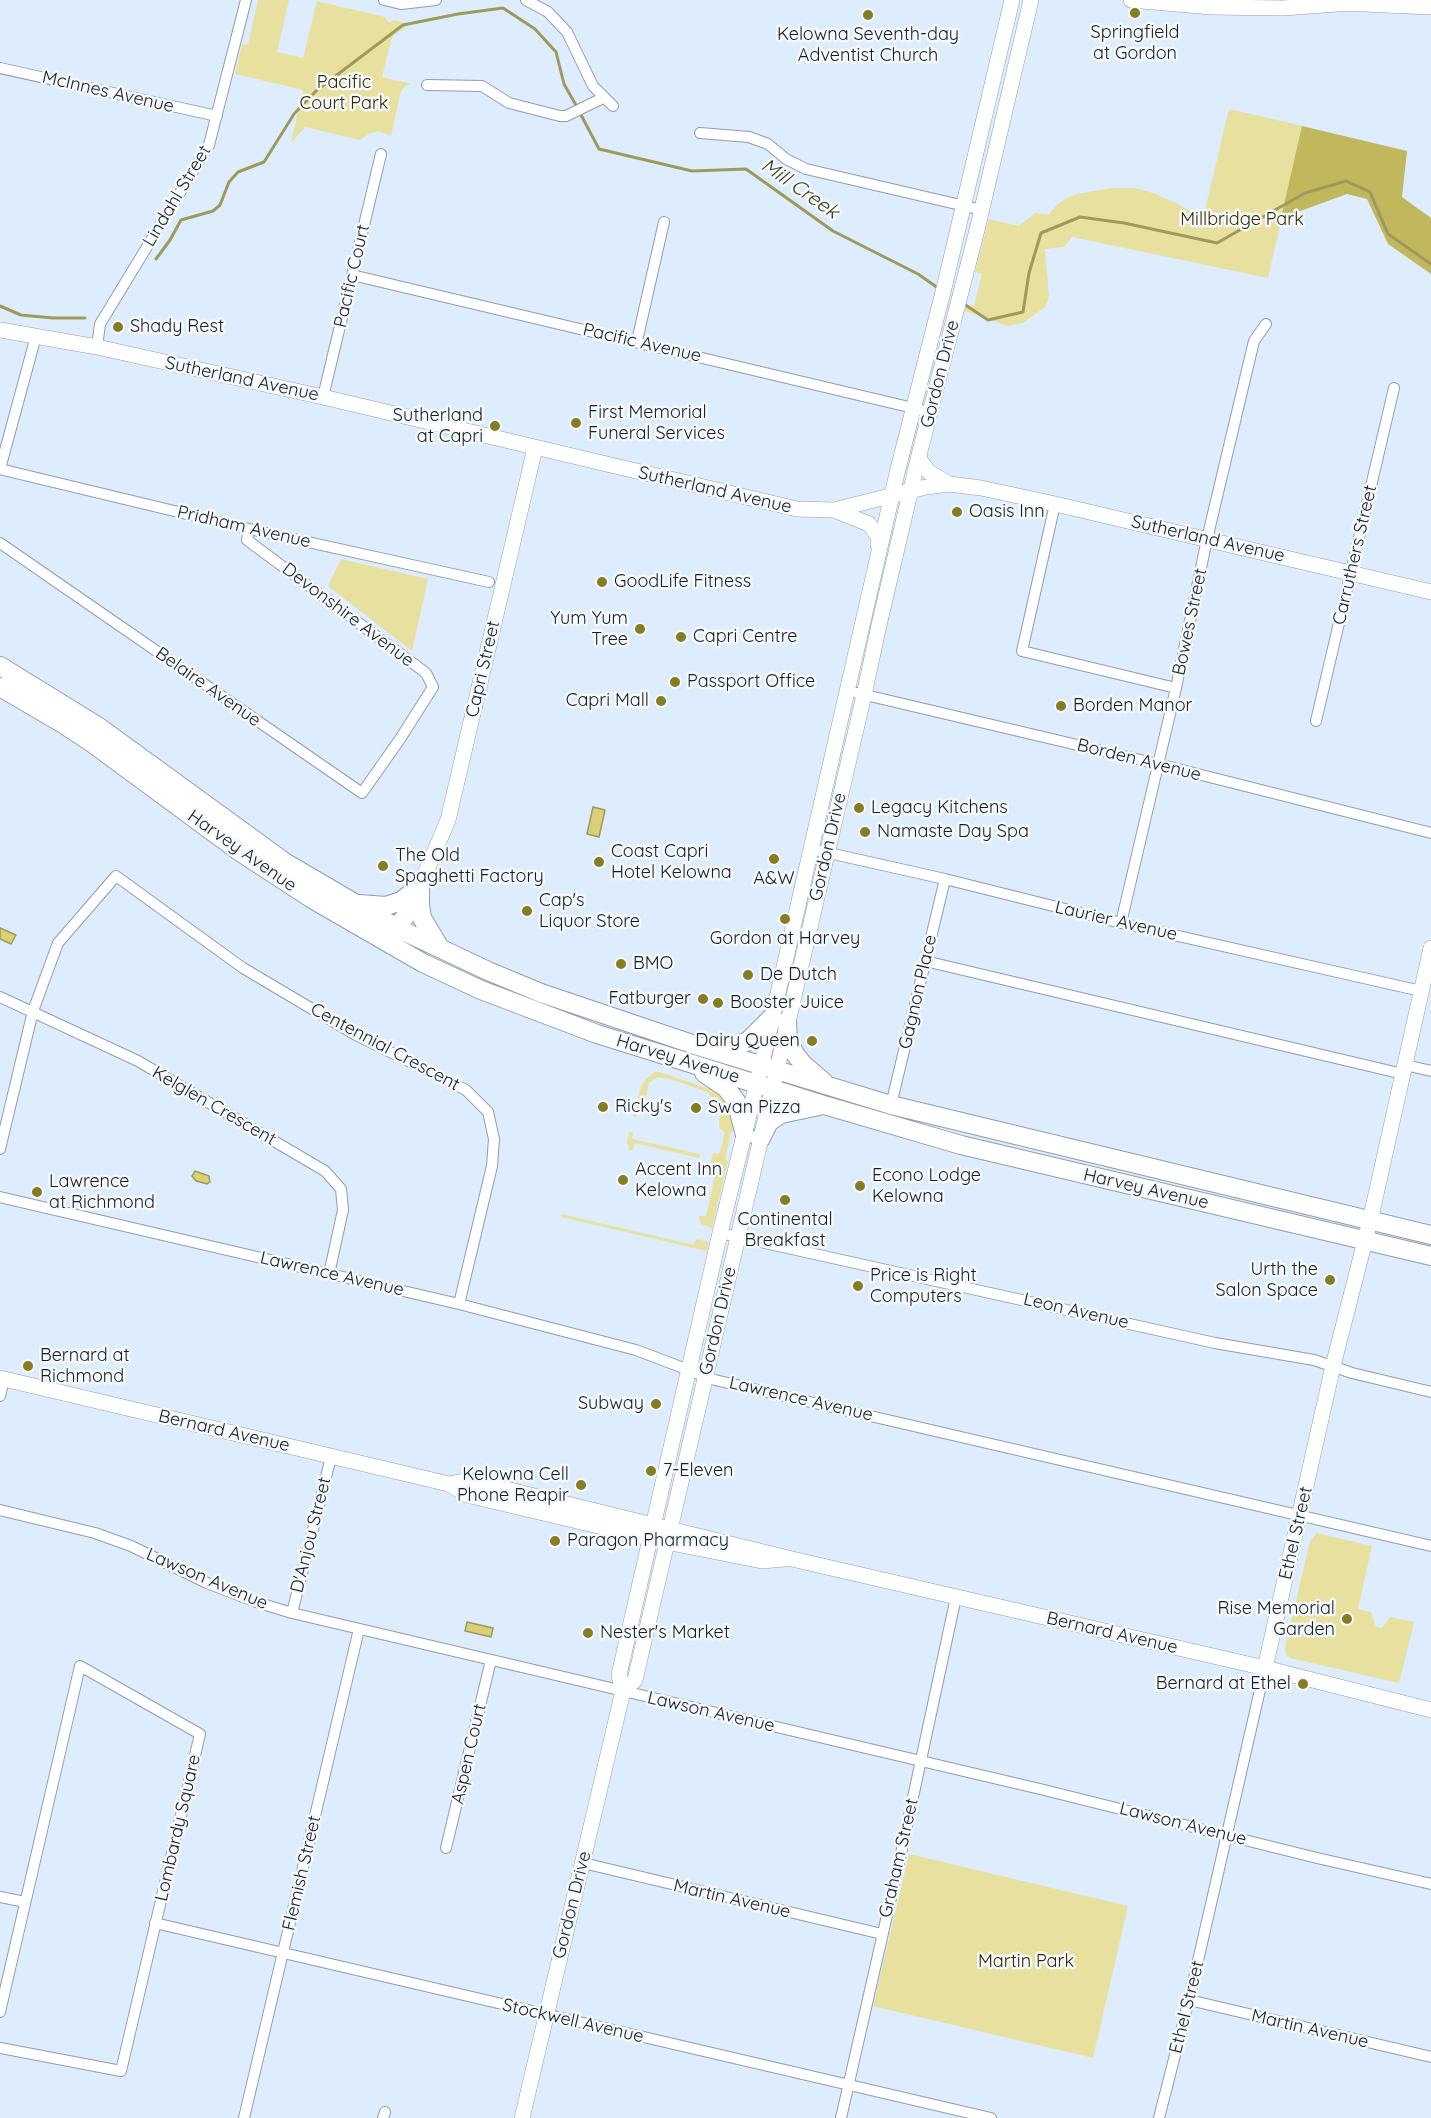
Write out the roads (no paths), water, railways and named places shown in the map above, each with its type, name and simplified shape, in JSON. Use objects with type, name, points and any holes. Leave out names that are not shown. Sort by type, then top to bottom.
[{"type":"highway","name":"Harvey Avenue","points":[[0,666],[99,727],[286,863],[397,928],[541,993],[701,1047],[891,1105],[1431,1235]]},
{"type":"highway","name":"Harvey Avenue","points":[[0,687],[92,743],[279,878],[370,934],[423,963],[481,990],[597,1034],[764,1087],[1001,1155],[1431,1256]]},
{"type":"highway","points":[[357,904],[386,906],[400,901],[420,886]]},
{"type":"highway","points":[[370,934],[387,933],[397,928],[409,911],[420,886]]},
{"type":"highway","points":[[420,886],[422,918],[440,948]]},
{"type":"highway","points":[[701,1047],[736,1046],[748,1041],[780,1019],[795,1054],[830,1087]]},
{"type":"highway","points":[[693,1064],[726,1088],[736,1101],[752,1137],[781,1114],[824,1105]]},
{"type":"street","name":"Lindahl Street","points":[[97,347],[100,324],[209,145],[246,0]]},
{"type":"street","points":[[384,0],[402,2],[436,0]]},
{"type":"street","points":[[526,0],[548,12],[567,32],[593,86],[613,106]]},
{"type":"street","name":"Gordon Drive","points":[[522,2118],[623,1691],[634,1680],[690,1371],[720,1233],[752,1137],[769,1068],[811,849],[878,554],[1012,0]]},
{"type":"street","name":"Gordon Drive","points":[[780,1019],[827,853],[919,455],[982,210],[1031,0]]},
{"type":"street","points":[[1131,0],[1211,7],[1283,8],[1351,3]]},
{"type":"street","points":[[1301,0],[1431,7]]},
{"type":"street","name":"McInnes Avenue","points":[[0,68],[217,116]]},
{"type":"street","points":[[427,85],[482,86],[509,103],[560,116],[566,116],[603,98]]},
{"type":"street","points":[[700,133],[749,137],[768,144],[786,159],[806,169],[982,210]]},
{"type":"street","name":"Pacific Court","points":[[323,397],[381,154]]},
{"type":"street","points":[[637,341],[664,222]]},
{"type":"street","name":"Pacific Avenue","points":[[352,274],[930,412]]},
{"type":"street","name":"Bowes Street","points":[[1121,923],[1254,341],[1266,324]]},
{"type":"street","name":"Sutherland Avenue","points":[[0,330],[97,347],[323,397],[797,509],[834,510],[911,490],[949,484],[981,488],[1431,592]]},
{"type":"street","points":[[0,469],[36,336]]},
{"type":"street","name":"Carruthers Street","points":[[1316,721],[1394,388]]},
{"type":"street","name":"Capri Street","points":[[420,886],[448,820],[536,448]]},
{"type":"street","points":[[919,455],[921,462],[929,472],[949,484]]},
{"type":"street","name":"Pridham Avenue","points":[[0,469],[249,529],[489,582]]},
{"type":"street","points":[[1055,504],[1022,651],[1176,688]]},
{"type":"street","points":[[834,510],[865,521],[875,529],[878,536],[878,554]]},
{"type":"street","name":"Devonshire Avenue","points":[[249,529],[247,540],[426,673],[433,687],[400,739]]},
{"type":"street","name":"Belaire Avenue","points":[[0,543],[362,793],[400,739]]},
{"type":"street","name":"Borden Avenue","points":[[847,691],[1158,764],[1431,833]]},
{"type":"street","name":"Laurier Avenue","points":[[811,849],[1421,991]]},
{"type":"street","name":"Centennial Crescent","points":[[33,1011],[58,943],[116,876],[243,968],[356,1035],[466,1090],[488,1112],[494,1139],[492,1166],[459,1304]]},
{"type":"street","name":"Gagnon Place","points":[[891,1105],[945,879]]},
{"type":"street","name":"Ethel Street","points":[[1159,2118],[1189,2000],[1431,948]]},
{"type":"street","points":[[925,961],[1404,1069],[1431,1071]]},
{"type":"street","name":"Kelglen Crescent","points":[[0,997],[138,1061],[326,1171],[342,1189],[343,1210],[329,1274]]},
{"type":"street","points":[[0,1149],[33,1011]]},
{"type":"street","name":"Gordon Drive","points":[[660,1533],[705,1377],[738,1237],[752,1137]]},
{"type":"street","name":"Lawrence Avenue","points":[[0,1197],[459,1304],[636,1350],[705,1377],[1431,1546]]},
{"type":"street","name":"Leon Avenue","points":[[720,1233],[1215,1343],[1317,1361],[1352,1373],[1431,1392]]},
{"type":"street","points":[[0,1396],[2,1379]]},
{"type":"street","name":"Bernard Avenue","points":[[2,1379],[448,1484],[469,1480],[660,1533],[792,1559],[1265,1668],[1431,1710]]},
{"type":"street","name":"D'Anjou Street","points":[[292,1613],[331,1456]]},
{"type":"street","name":"Lawson Avenue","points":[[0,1510],[131,1546],[207,1583],[292,1613],[1431,1884]]},
{"type":"street","name":"Graham Street","points":[[841,2118],[956,1597]]},
{"type":"street","name":"Flemish Street","points":[[244,2118],[359,1629]]},
{"type":"street","name":"Aspen Court","points":[[446,1848],[491,1660]]},
{"type":"street","name":"Lombardy Square","points":[[0,2012],[80,1666],[200,1734],[121,2071],[0,2048]]},
{"type":"street","name":"Martin Avenue","points":[[583,1863],[882,1934]]},
{"type":"street","points":[[0,1897],[25,1902]]},
{"type":"street","name":"Stockwell Avenue","points":[[155,1923],[991,2118]]},
{"type":"street","name":"Martin Avenue","points":[[1189,2000],[1431,2057]]},
{"type":"waterway","name":"Mill Creek","points":[[156,259],[181,220],[213,211],[220,205],[229,182],[238,172],[264,162],[294,114],[317,90],[403,25],[503,8],[535,29],[556,52],[564,84],[577,107]]},
{"type":"waterway","name":"Mill Creek","points":[[580,113],[599,149],[692,171],[746,169],[833,231],[918,274],[938,288]]},
{"type":"waterway","name":"Mill Creek","points":[[964,304],[988,320],[1023,312],[1029,273],[1041,233],[1080,217],[1124,223],[1217,243],[1305,193],[1346,181],[1370,192],[1388,234],[1431,264]]},
{"type":"waterway","name":"Mill Creek","points":[[0,306],[21,315],[85,318]]},
{"type":"place","name":"Springfield at Gordon","points":[[1135,13]]},
{"type":"place","name":"Kelowna Seventh-day Adventist Church","points":[[868,15]]},
{"type":"place","name":"Shady Rest","points":[[118,327]]},
{"type":"place","name":"First Memorial Funeral Services","points":[[576,423]]},
{"type":"place","name":"Sutherland at Capri","points":[[495,426]]},
{"type":"place","name":"Oasis Inn","points":[[957,512]]},
{"type":"place","name":"GoodLife Fitness","points":[[602,582]]},
{"type":"place","name":"Yum Yum Tree","points":[[640,629]]},
{"type":"place","name":"Capri Centre","points":[[681,637]]},
{"type":"place","name":"Passport Office","points":[[675,682]]},
{"type":"place","name":"Capri Mall","points":[[661,701]]},
{"type":"place","name":"Borden Manor","points":[[1061,706]]},
{"type":"place","name":"Legacy Kitchens","points":[[859,808]]},
{"type":"place","name":"Namaste Day Spa","points":[[865,832]]},
{"type":"place","name":"A&W","points":[[774,859]]},
{"type":"place","name":"Coast Capri Hotel Kelowna","points":[[599,862]]},
{"type":"place","name":"The Old Spaghetti Factory","points":[[383,866]]},
{"type":"place","name":"Cap's Liquor Store","points":[[527,911]]},
{"type":"place","name":"Gordon at Harvey","points":[[785,919]]},
{"type":"place","name":"BMO","points":[[621,964]]},
{"type":"place","name":"De Dutch","points":[[748,975]]},
{"type":"place","name":"Fatburger","points":[[703,999]]},
{"type":"place","name":"Booster Juice","points":[[718,1003]]},
{"type":"place","name":"Dairy Queen","points":[[812,1041]]},
{"type":"place","name":"Ricky's","points":[[603,1107]]},
{"type":"place","name":"Swan Pizza","points":[[696,1108]]},
{"type":"place","name":"Accent Inn Kelowna","points":[[623,1180]]},
{"type":"place","name":"Econo Lodge Kelowna","points":[[860,1186]]},
{"type":"place","name":"Lawrence at Richmond","points":[[37,1192]]},
{"type":"place","name":"Continental Breakfast","points":[[785,1200]]},
{"type":"place","name":"Urth the Salon Space","points":[[1330,1280]]},
{"type":"place","name":"Price is Right Computers","points":[[858,1286]]},
{"type":"place","name":"Bernard at Richmond","points":[[28,1366]]},
{"type":"place","name":"Subway","points":[[656,1404]]},
{"type":"place","name":"7-Eleven","points":[[651,1471]]},
{"type":"place","name":"Kelowna Cell Phone Reapir","points":[[581,1485]]},
{"type":"place","name":"Paragon Pharmacy","points":[[555,1541]]},
{"type":"place","name":"Rise Memorial Garden","points":[[1347,1619]]},
{"type":"place","name":"Nester's Market","points":[[588,1633]]},
{"type":"place","name":"Bernard at Ethel","points":[[1303,1684]]},
{"type":"park label","name":"Pacific Court Park","points":[[344,94]]},
{"type":"park label","name":"Millbridge Park","points":[[1242,220]]},
{"type":"park label","name":"Martin Park","points":[[1026,1962]]}]
